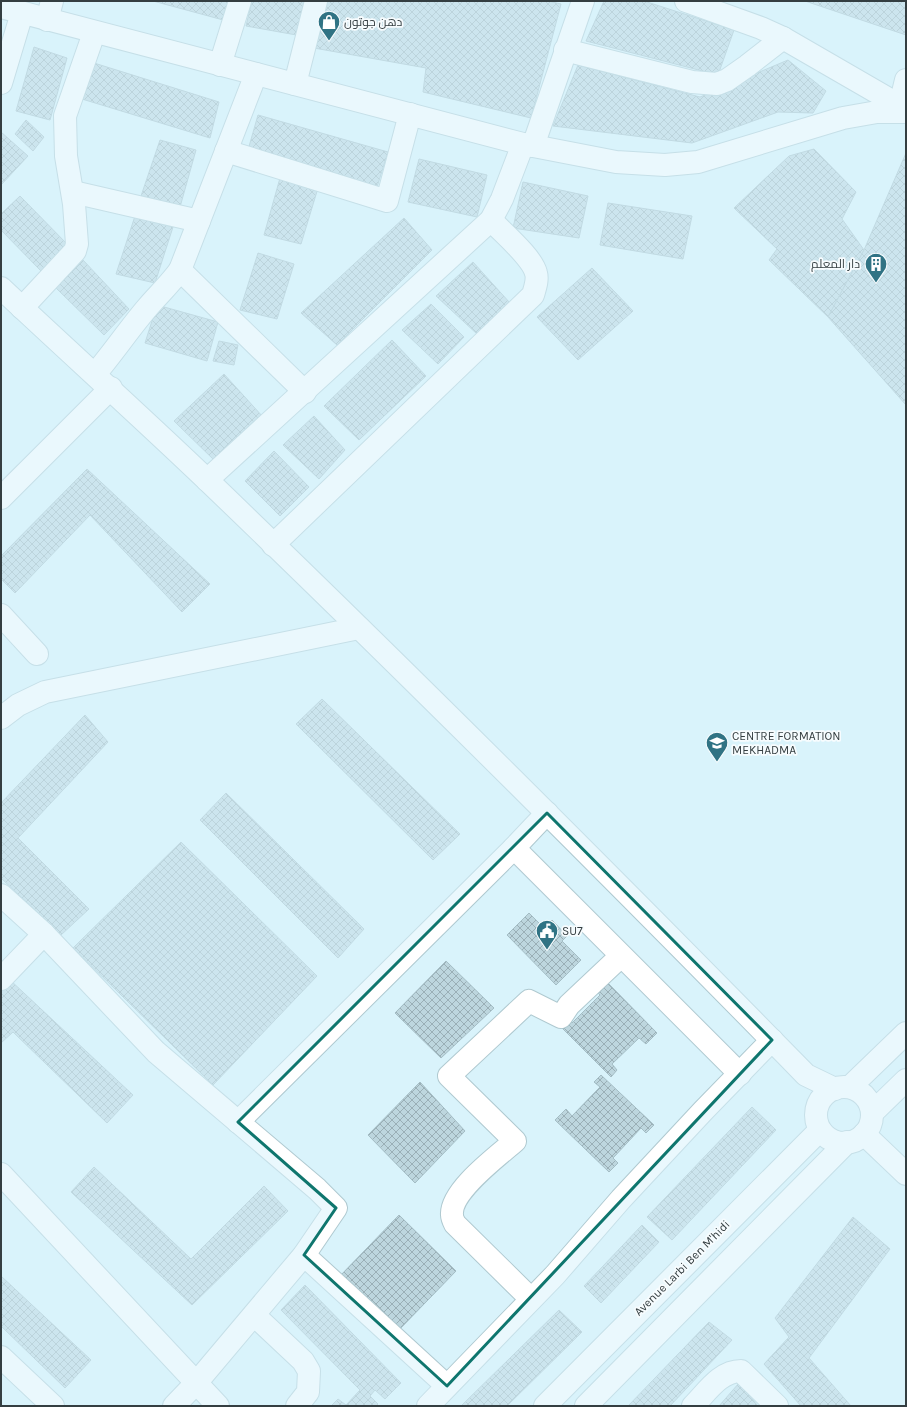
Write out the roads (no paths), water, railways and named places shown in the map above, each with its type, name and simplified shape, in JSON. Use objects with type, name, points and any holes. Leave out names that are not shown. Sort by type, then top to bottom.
[{"type":"street","points":[[220,65],[240,1]]},
{"type":"street","points":[[295,84],[316,1]]},
{"type":"street","points":[[207,480],[305,392],[491,220],[528,145],[583,1]]},
{"type":"street","points":[[686,1],[733,9],[904,108]]},
{"type":"street","points":[[1,7],[22,13],[49,10],[94,33],[528,145],[616,162],[665,164],[685,163],[718,157],[843,118],[904,108]]},
{"type":"street","points":[[1,83],[22,13]]},
{"type":"street","points":[[22,308],[75,252],[76,230],[73,192],[66,156],[65,116],[94,33]]},
{"type":"street","points":[[565,50],[692,82],[717,84],[727,80],[748,66],[783,38]]},
{"type":"street","points":[[1,498],[103,381],[146,309],[169,286],[180,270],[256,74]]},
{"type":"street","points":[[904,108],[906,80]]},
{"type":"street","points":[[226,151],[387,201],[410,114]]},
{"type":"street","points":[[73,192],[199,221]]},
{"type":"street","points":[[273,545],[533,295],[537,284],[536,273],[529,260],[491,220]]},
{"type":"street","points":[[180,270],[305,392]]},
{"type":"street","points":[[1,288],[103,381],[359,628],[547,813],[806,1075],[842,1088],[858,1090],[865,1096],[870,1104],[872,1113],[871,1122],[856,1138],[586,1406]]},
{"type":"street","points":[[1,615],[36,654]]},
{"type":"street","points":[[1,718],[18,705],[45,692],[359,628]]},
{"type":"street","points":[[238,1122],[514,848],[547,813]]},
{"type":"street","points":[[514,848],[740,1074]]},
{"type":"street","points":[[1,895],[44,934],[156,1052],[317,1189],[336,1208],[304,1255],[197,1382],[174,1406]]},
{"type":"street","points":[[1,980],[44,934]]},
{"type":"street","points":[[531,1299],[455,1224],[452,1216],[453,1208],[460,1193],[473,1179],[515,1141],[449,1076],[530,1001],[561,1017],[569,1005],[621,956]]},
{"type":"street","points":[[818,1125],[816,1112],[824,1095],[842,1088],[906,1033]]},
{"type":"street","points":[[428,1406],[555,1275],[621,1199],[697,1117],[772,1040]]},
{"type":"street","points":[[806,1075],[818,1125],[834,1141],[856,1138],[906,1174]]},
{"type":"street","points":[[872,1113],[906,1080]]},
{"type":"street","name":"Avenue Larbi Ben M'hidi","points":[[545,1406],[818,1125]]},
{"type":"street","points":[[1,1174],[66,1246],[197,1382],[218,1406]]},
{"type":"street","points":[[304,1255],[447,1386]]},
{"type":"street","points":[[254,1315],[303,1361],[309,1371],[308,1392],[297,1406]]},
{"type":"street","points":[[1,1357],[53,1406]]},
{"type":"street","points":[[693,1406],[724,1374],[731,1371],[741,1371],[777,1406]]},
{"type":"place","name":"دهن جوتون","points":[[329,42]]},
{"type":"place","name":"دار المعلم","points":[[876,284]]},
{"type":"place","name":"CENTRE FORMATION MEKHADMA","points":[[717,762]]},
{"type":"place","name":"SU7","points":[[547,950]]}]
